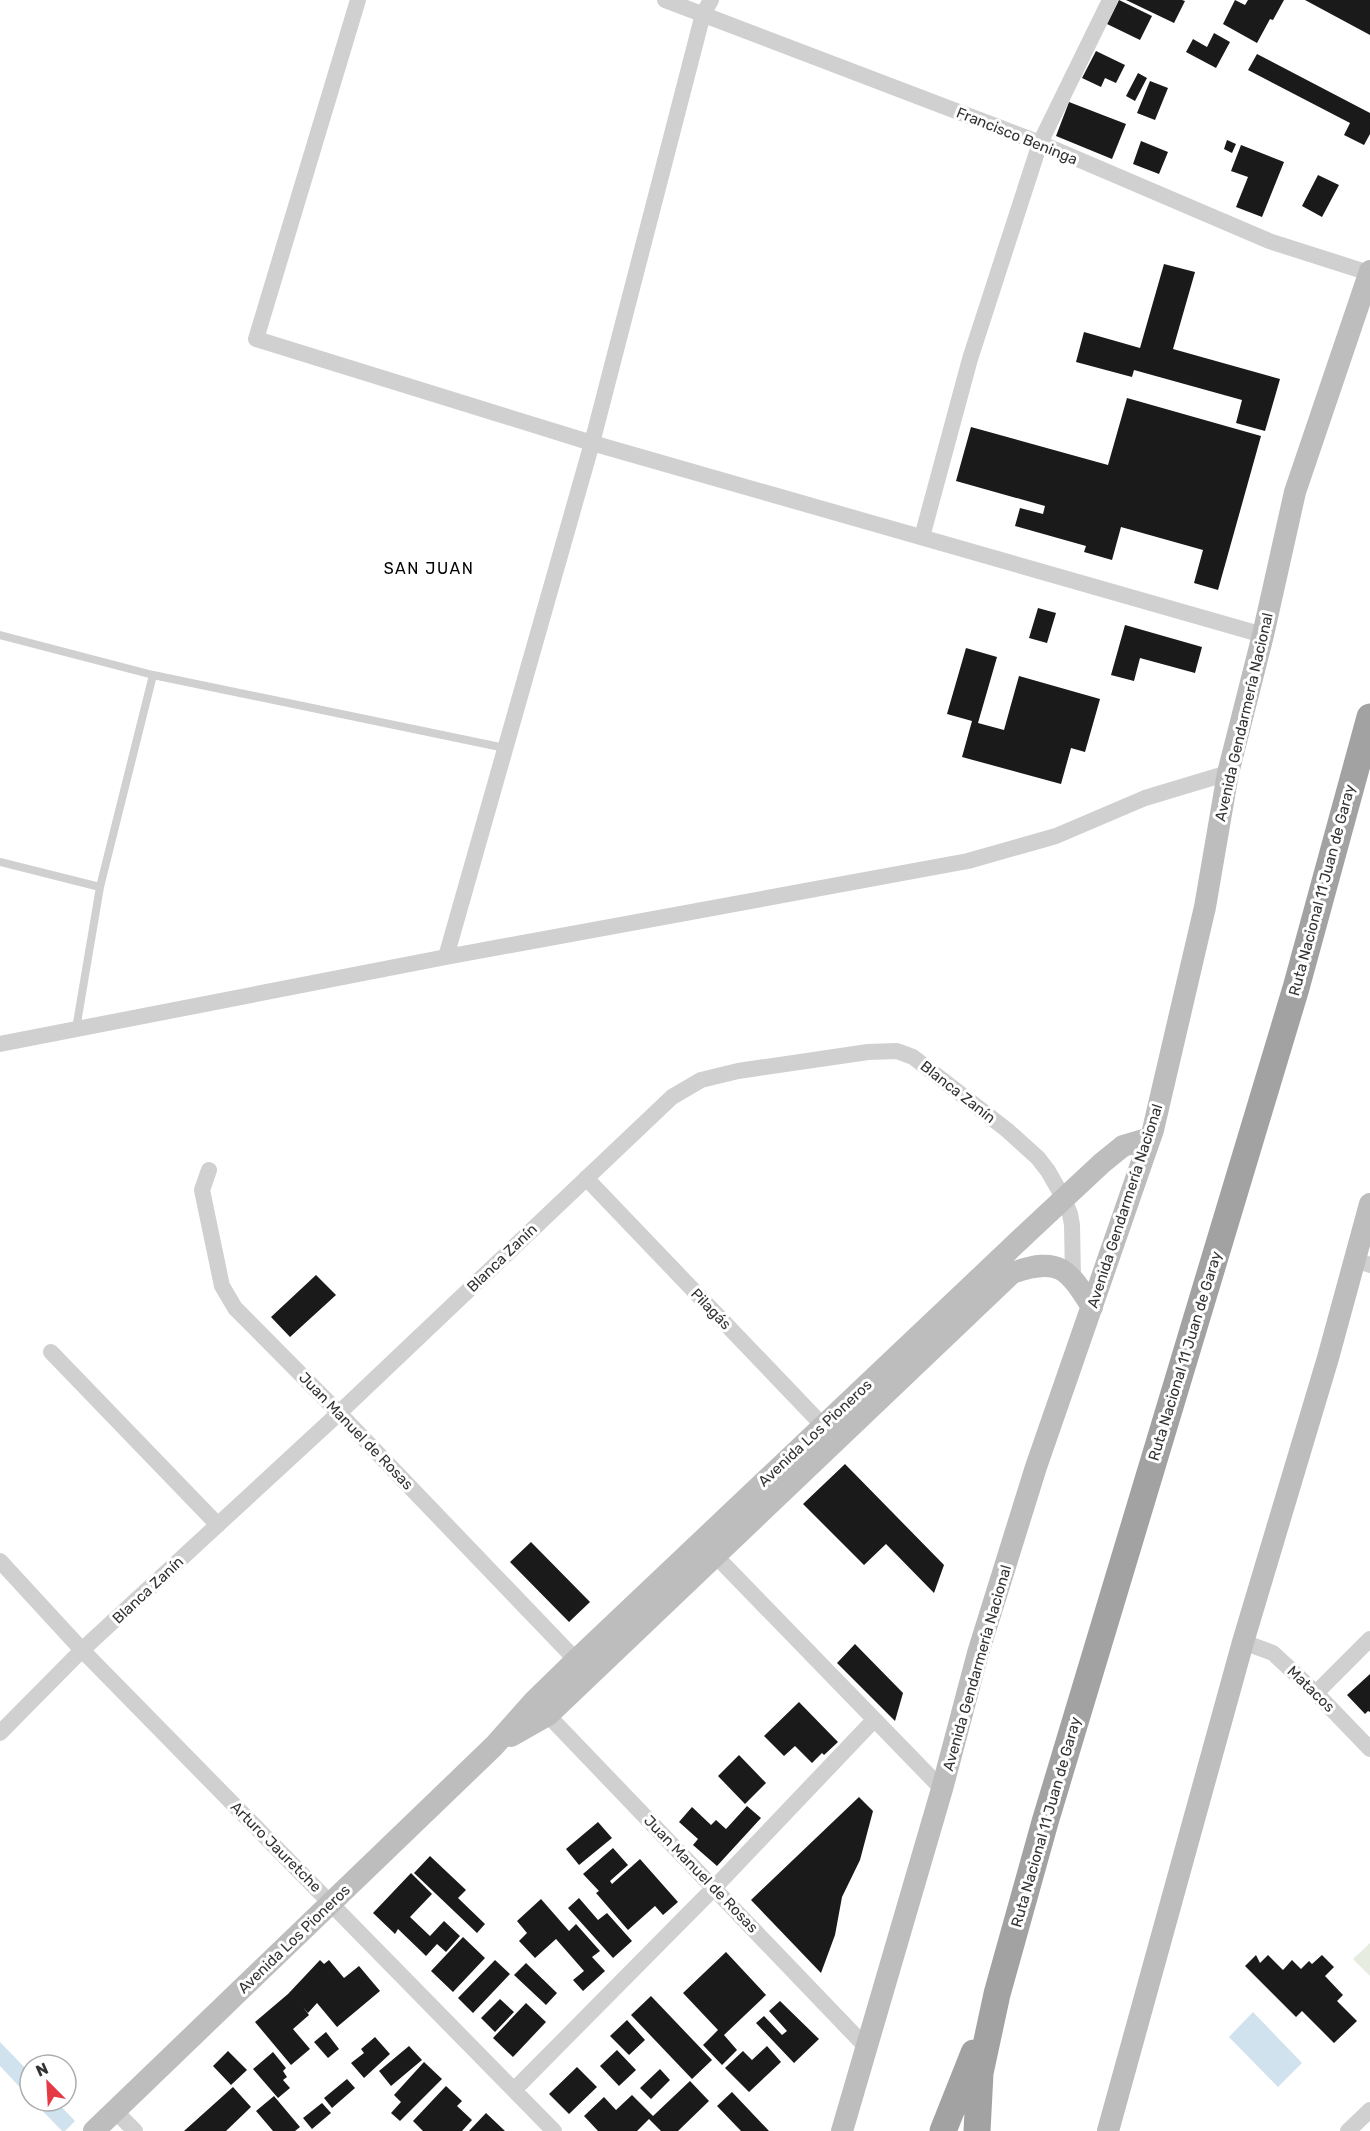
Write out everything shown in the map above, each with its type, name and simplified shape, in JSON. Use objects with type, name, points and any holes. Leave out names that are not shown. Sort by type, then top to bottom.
[{"type":"highway","name":"Ruta Nacional 11 Juan de Garay","points":[[977,2131],[980,2073],[997,1994],[1045,1822],[1296,988],[1370,717]]},
{"type":"highway","name":"Ruta Nacional 11 Juan de Garay","points":[[944,2131],[997,1994]]},
{"type":"main road","name":"Avenida Gendarmería Nacional","points":[[842,2131],[995,1598],[1036,1467],[1150,1138],[1205,908],[1228,773],[1263,635],[1295,492],[1369,272]]},
{"type":"main road","name":"Avenida Los Pioneros","points":[[94,2131],[494,1746],[541,1708],[830,1433],[1102,1163],[1123,1146],[1150,1138]]},
{"type":"main road","points":[[1108,2131],[1243,1642],[1328,1358],[1362,1263],[1370,1204]]},
{"type":"main road","name":"Avenida Los Pioneros","points":[[830,1433],[1012,1273],[1032,1265],[1052,1265],[1073,1277]]},
{"type":"main road","points":[[1073,1277],[1092,1307]]},
{"type":"main road","name":"Avenida Los Pioneros","points":[[541,1708],[576,1660],[708,1548]]},
{"type":"street","points":[[358,0],[256,339],[592,443],[1263,635]]},
{"type":"street","name":"Francisco Beninga","points":[[665,0],[707,7],[1040,143],[1269,241],[1369,272]]},
{"type":"street","points":[[922,537],[970,359],[1040,143],[1110,0]]},
{"type":"street","points":[[446,957],[592,443],[707,7]]},
{"type":"street","points":[[0,1044],[446,957],[969,861],[1056,836],[1145,798],[1228,773]]},
{"type":"street","name":"Blanca Zanín","points":[[0,1734],[82,1650],[339,1413],[672,1097],[700,1080],[738,1071],[868,1052],[897,1051],[913,1057],[1007,1130],[1038,1158],[1048,1171],[1064,1199],[1072,1225],[1073,1277]]},
{"type":"street","name":"Juan Manuel de Rosas","points":[[209,1170],[202,1190],[222,1286],[234,1308],[339,1413],[576,1660]]},
{"type":"street","name":"Pilagás","points":[[586,1178],[830,1433]]},
{"type":"street","points":[[51,1352],[218,1525]]},
{"type":"street","points":[[708,1548],[942,1789]]},
{"type":"street","name":"Arturo Jauretche","points":[[0,1561],[82,1650],[554,2131]]},
{"type":"street","points":[[1316,1693],[1370,1639]]},
{"type":"street","name":"Matacos","points":[[1243,1642],[1273,1653],[1316,1693],[1370,1749]]},
{"type":"street","name":"Juan Manuel de Rosas","points":[[541,1708],[867,2048]]},
{"type":"street","points":[[514,2090],[714,1888],[874,1720]]},
{"type":"street","points":[[1348,2131],[1370,2110]]},
{"type":"street","points":[[115,2111],[135,2131]]},
{"type":"lane","points":[[0,635],[153,675],[506,748]]},
{"type":"lane","points":[[76,1029],[100,887],[153,675]]},
{"type":"lane","points":[[0,862],[100,887]]},
{"type":"shaded area","points":[[1370,1943],[1370,1976],[1353,1959]]},
{"type":"water","points":[[1253,2012],[1302,2063],[1278,2087],[1229,2037]]},
{"type":"water","points":[[0,2042],[18,2061],[18,2085],[0,2066]]},
{"type":"water","points":[[45,2113],[67,2113],[75,2121],[65,2131],[62,2131]]},
{"type":"building","points":[[1119,0],[1152,16],[1140,40],[1107,24]]},
{"type":"building","points":[[1126,0],[1182,0],[1185,1],[1174,23]]},
{"type":"building","points":[[1235,0],[1245,5],[1248,0],[1284,0],[1257,43],[1223,24]]},
{"type":"building","points":[[1305,0],[1370,0],[1370,35]]},
{"type":"building","points":[[1214,33],[1230,42],[1216,68],[1186,52],[1193,39],[1207,47]]},
{"type":"building","points":[[1096,51],[1125,65],[1116,83],[1105,78],[1101,87],[1082,78]]},
{"type":"building","points":[[1257,54],[1370,113],[1370,134],[1364,145],[1344,135],[1350,123],[1248,70]]},
{"type":"building","points":[[1138,73],[1147,78],[1135,101],[1126,96]]},
{"type":"building","points":[[1150,81],[1168,88],[1155,120],[1137,113]]},
{"type":"building","points":[[1069,102],[1126,124],[1112,159],[1056,136]]},
{"type":"building","points":[[1227,140],[1236,144],[1232,153],[1224,149]]},
{"type":"building","points":[[1141,141],[1168,152],[1159,174],[1133,164]]},
{"type":"building","points":[[1241,145],[1284,162],[1262,217],[1236,207],[1248,177],[1231,171]]},
{"type":"building","points":[[1318,175],[1339,185],[1322,217],[1302,206]]},
{"type":"building","points":[[1164,264],[1195,272],[1173,349],[1280,379],[1265,431],[1236,423],[1242,400],[1134,370],[1132,377],[1076,362],[1084,332],[1140,348]]},
{"type":"building","points":[[1127,398],[1261,436],[1218,590],[1194,583],[1203,550],[1121,527],[1112,560],[1084,552],[1086,546],[1015,526],[1020,508],[1043,514],[1045,506],[956,481],[971,427],[1108,465]]},
{"type":"building","points":[[1038,608],[1056,613],[1047,643],[1029,638]]},
{"type":"building","points":[[1125,625],[1202,647],[1195,673],[1140,658],[1134,681],[1111,675]]},
{"type":"building","points":[[966,648],[997,657],[978,723],[1004,730],[1019,676],[1100,699],[1085,752],[1071,748],[1061,784],[962,757],[972,721],[947,714]]},
{"type":"building","points":[[316,1275],[336,1295],[290,1337],[271,1317]]},
{"type":"building","points":[[845,1464],[944,1565],[934,1593],[886,1544],[864,1565],[803,1504]]},
{"type":"building","points":[[531,1542],[590,1602],[569,1622],[510,1562]]},
{"type":"building","points":[[855,1644],[903,1693],[895,1721],[837,1663]]},
{"type":"building","points":[[1370,1674],[1370,1712],[1365,1714],[1347,1695]]},
{"type":"building","points":[[799,1702],[838,1742],[812,1763],[795,1746],[784,1756],[764,1736]]},
{"type":"building","points":[[739,1755],[766,1783],[745,1804],[718,1776]]},
{"type":"building","points":[[859,1797],[873,1811],[860,1860],[842,1897],[835,1935],[821,1973],[751,1900]]},
{"type":"building","points":[[747,1806],[761,1818],[717,1866],[693,1845],[698,1839],[679,1822],[692,1807],[711,1825],[716,1820],[726,1829]]},
{"type":"building","points":[[598,1822],[612,1838],[579,1865],[566,1849]]},
{"type":"building","points":[[613,1848],[628,1865],[610,1881],[612,1884],[640,1859],[678,1902],[663,1915],[655,1906],[628,1930],[596,1893],[599,1891],[583,1874]]},
{"type":"building","points":[[430,1856],[466,1890],[458,1898],[485,1924],[477,1933],[414,1873]]},
{"type":"building","points":[[411,1873],[432,1894],[410,1917],[430,1936],[444,1921],[460,1936],[446,1952],[437,1944],[426,1956],[398,1929],[395,1934],[373,1913]]},
{"type":"building","points":[[579,1898],[598,1920],[607,1913],[632,1941],[613,1958],[568,1908]]},
{"type":"building","points":[[541,1899],[569,1931],[576,1924],[600,1951],[592,1957],[605,1971],[583,1991],[573,1980],[584,1971],[556,1939],[535,1958],[519,1941],[527,1933],[517,1921]]},
{"type":"building","points":[[463,1937],[485,1958],[453,1992],[431,1971]]},
{"type":"building","points":[[726,1952],[766,1995],[724,2035],[737,2050],[722,2065],[703,2045],[718,2030],[683,1993]]},
{"type":"building","points":[[1256,1955],[1260,1963],[1268,1955],[1283,1970],[1292,1960],[1301,1969],[1309,1961],[1312,1964],[1322,1955],[1334,1967],[1325,1976],[1343,1995],[1337,2001],[1357,2021],[1334,2043],[1302,2011],[1296,2017],[1245,1966]]},
{"type":"building","points":[[320,1960],[324,1964],[329,1960],[344,1978],[359,1966],[380,1991],[337,2027],[317,2003],[308,2013],[303,2007],[309,2015],[293,2029],[310,2049],[291,2065],[255,2022],[288,1994]]},
{"type":"building","points":[[495,1960],[510,1974],[473,2013],[458,1998]]},
{"type":"building","points":[[526,1963],[557,1993],[546,2005],[514,1975]]},
{"type":"building","points":[[651,1996],[712,2060],[692,2079],[631,2015]]},
{"type":"building","points":[[500,1999],[514,2012],[495,2032],[481,2018]]},
{"type":"building","points":[[780,2001],[819,2039],[794,2063],[756,2023],[764,2016],[782,2035],[787,2031],[769,2011]]},
{"type":"building","points":[[526,2003],[546,2022],[513,2057],[493,2038]]},
{"type":"building","points":[[627,2020],[645,2040],[629,2055],[610,2036]]},
{"type":"building","points":[[326,2032],[339,2049],[328,2058],[314,2042]]},
{"type":"building","points":[[375,2037],[390,2054],[364,2078],[351,2063],[364,2053],[361,2049]]},
{"type":"building","points":[[409,2046],[422,2060],[391,2086],[379,2071]]},
{"type":"building","points":[[767,2046],[781,2062],[749,2092],[725,2068],[743,2051],[752,2060]]},
{"type":"building","points":[[617,2050],[636,2070],[619,2086],[600,2066]]},
{"type":"building","points":[[228,2051],[247,2070],[231,2085],[213,2066]]},
{"type":"building","points":[[273,2052],[286,2068],[283,2071],[287,2077],[283,2080],[290,2088],[278,2098],[253,2069]]},
{"type":"building","points":[[424,2062],[442,2079],[400,2121],[391,2113],[401,2102],[394,2095]]},
{"type":"building","points":[[577,2067],[597,2087],[569,2114],[549,2094]]},
{"type":"building","points":[[660,2069],[670,2080],[651,2099],[640,2088]]},
{"type":"building","points":[[347,2079],[355,2088],[332,2108],[324,2098]]},
{"type":"building","points":[[690,2081],[709,2101],[678,2131],[661,2131],[649,2119],[637,2131],[598,2131],[584,2116],[604,2097],[616,2110],[632,2095],[653,2116]]},
{"type":"building","points":[[446,2086],[462,2101],[457,2106],[472,2120],[462,2131],[423,2131],[413,2121]]},
{"type":"building","points":[[233,2087],[251,2107],[226,2131],[184,2131]]},
{"type":"building","points":[[732,2092],[769,2131],[741,2131],[717,2106]]},
{"type":"building","points":[[274,2096],[300,2127],[295,2131],[273,2131],[256,2111]]},
{"type":"building","points":[[322,2103],[331,2113],[312,2129],[303,2118]]},
{"type":"building","points":[[486,2113],[505,2131],[469,2131]]},
{"type":"district","name":"SAN JUAN","points":[[429,568]]}]
